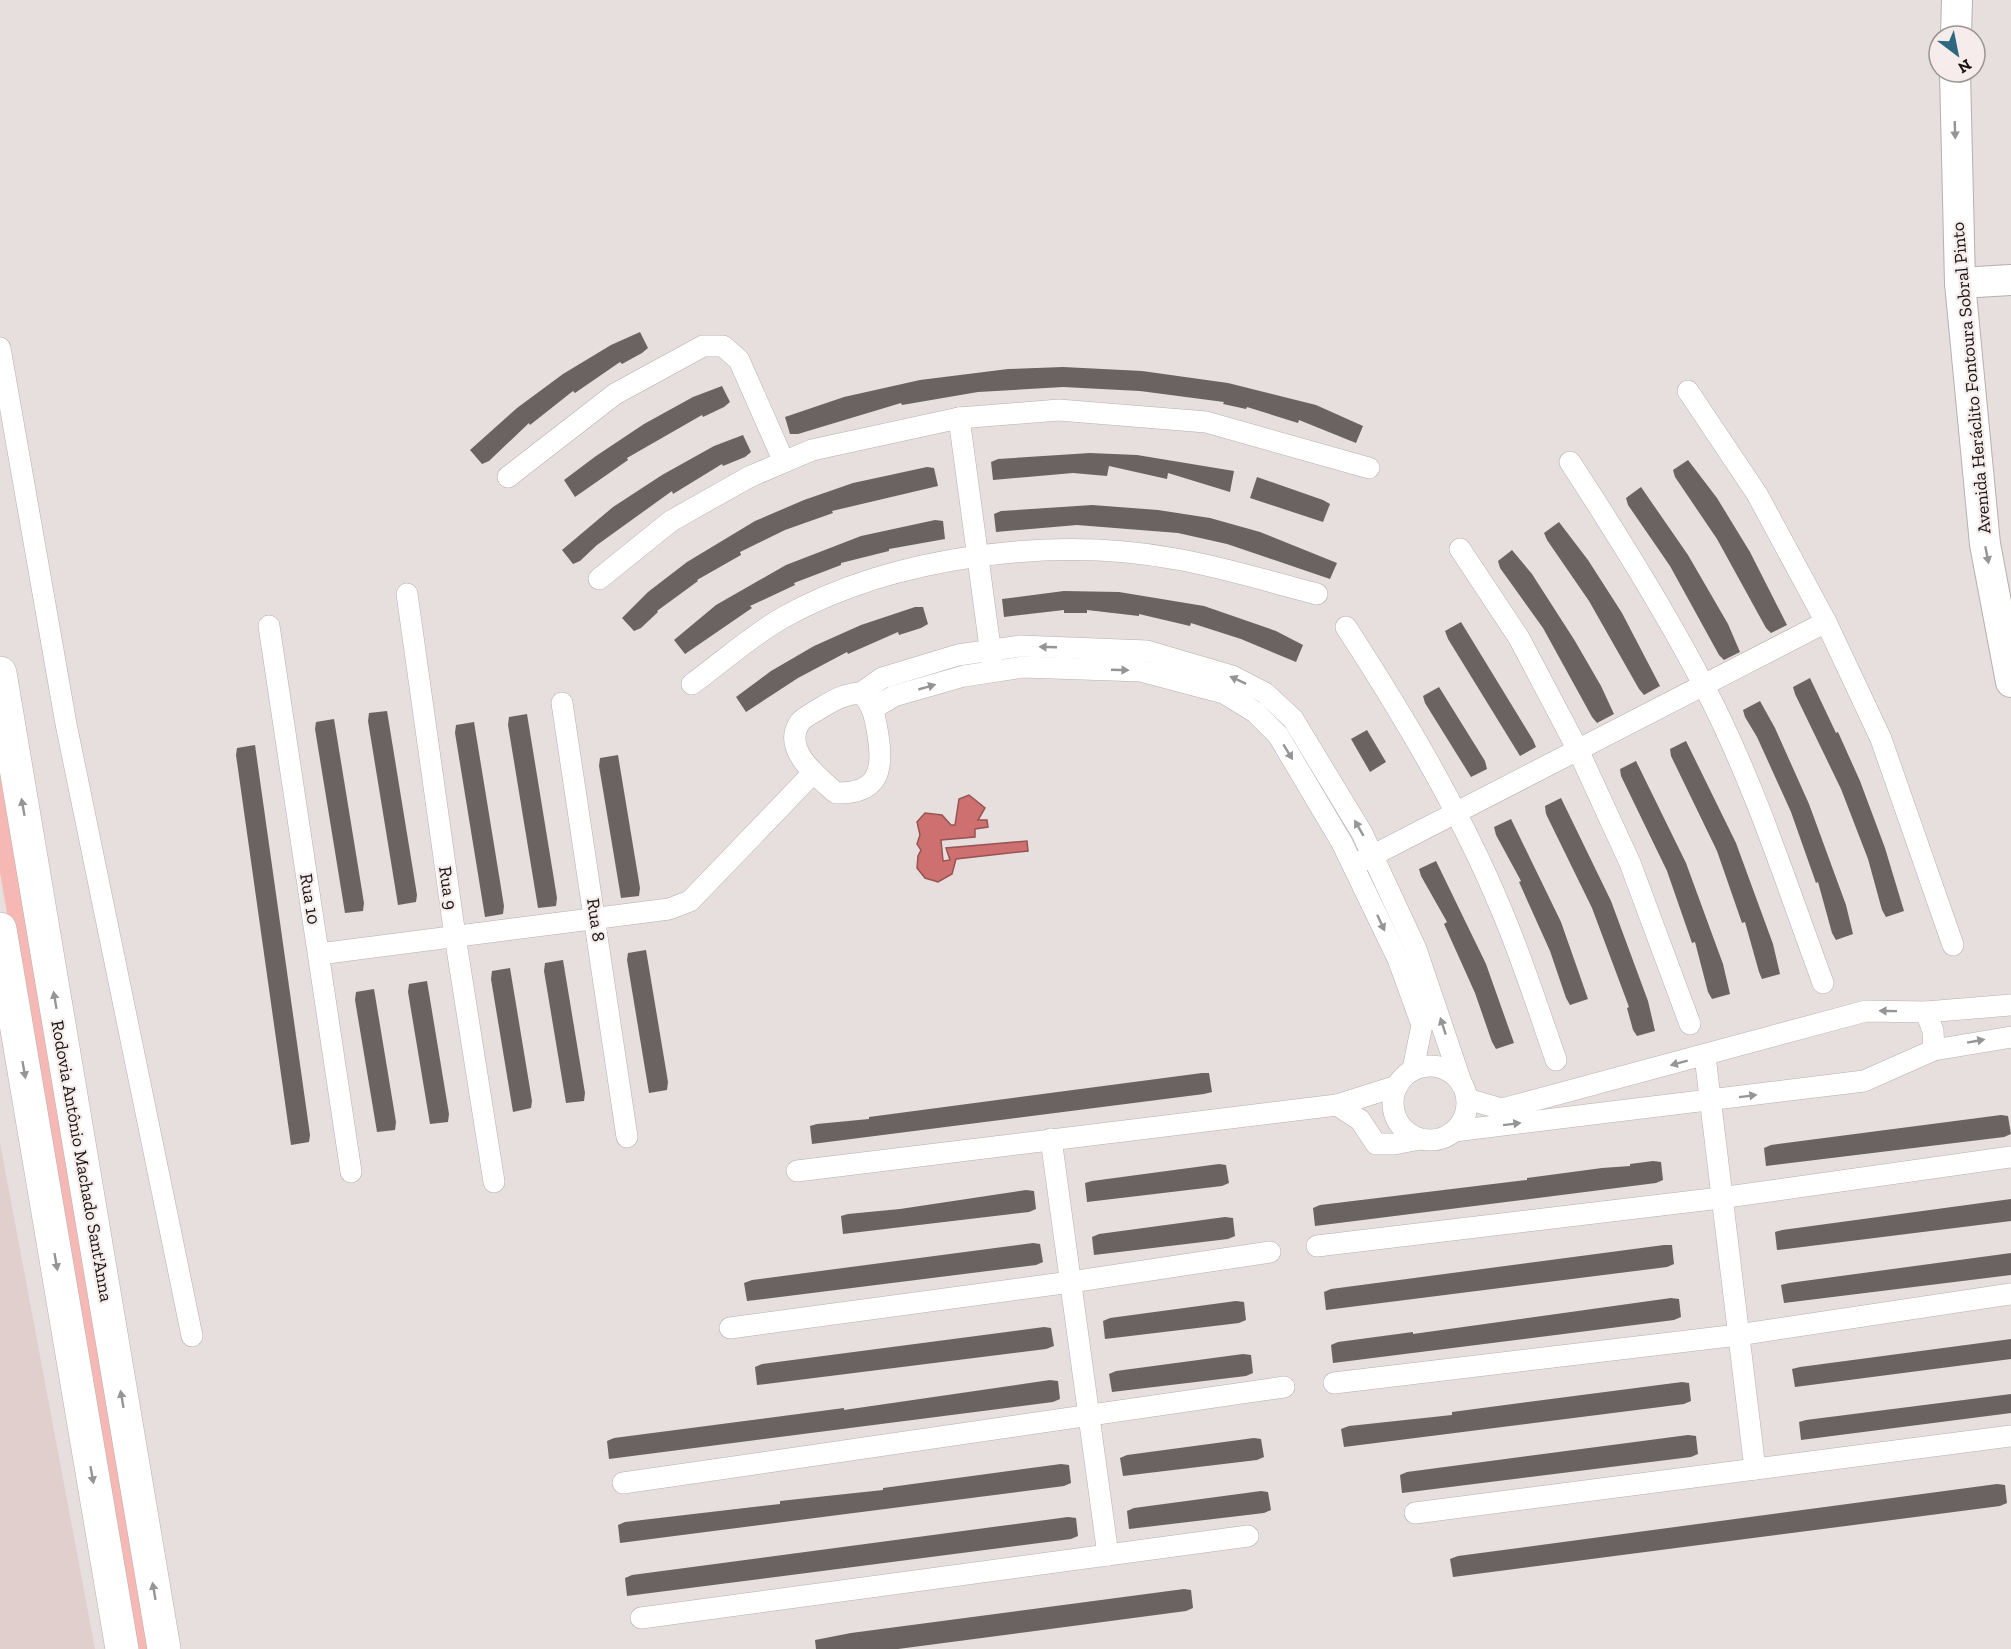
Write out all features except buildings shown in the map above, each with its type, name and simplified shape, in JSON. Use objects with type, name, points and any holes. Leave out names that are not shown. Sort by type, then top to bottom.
[{"type":"highway","name":"Rodovia Antônio Machado Sant'Anna","points":[[0,673],[164,1649]]},
{"type":"highway","points":[[0,929],[122,1649]]},
{"type":"street","points":[[1956,24],[1957,0]]},
{"type":"street","name":"Avenida Heráclito Fontoura Sobral Pinto","points":[[1955,84],[1960,283],[1985,544],[2011,682]]},
{"type":"street","points":[[1960,283],[2011,280]]},
{"type":"street","points":[[508,477],[615,394],[703,346],[723,346],[739,360],[784,462]]},
{"type":"street","points":[[0,348],[66,724],[192,1336]]},
{"type":"street","points":[[1688,392],[1757,494],[1826,622],[1881,739],[1953,945]]},
{"type":"street","points":[[599,579],[671,521],[749,477],[812,450],[959,418],[1059,410],[1206,422],[1369,468]]},
{"type":"street","points":[[959,418],[994,672]]},
{"type":"street","points":[[1570,462],[1635,562],[1704,685],[1754,794],[1823,983]]},
{"type":"street","points":[[692,684],[783,617],[880,575],[978,556],[1066,548],[1175,558],[1317,594]]},
{"type":"street","points":[[1460,549],[1519,638],[1578,750],[1630,863],[1690,1024]]},
{"type":"street","name":"Rua 9","points":[[406,594],[455,936],[494,1182]]},
{"type":"street","points":[[1354,865],[1826,622]]},
{"type":"street","name":"Rua 10","points":[[269,626],[351,1172]]},
{"type":"street","points":[[1346,627],[1402,713],[1455,812],[1510,930],[1556,1060]]},
{"type":"street","points":[[1420,1139],[1404,1131],[1395,1116],[1392,1098],[1397,1086],[1413,1069],[1422,1025],[1398,958],[1354,865],[1278,735],[1255,712],[1224,693],[1141,671],[1023,667],[964,676],[894,696],[867,701],[843,694],[800,721],[794,737],[798,753],[813,773],[836,793],[855,794],[866,787],[879,773],[882,760],[867,701],[882,678],[958,654],[1020,646],[1147,651],[1232,676],[1265,693],[1293,719],[1373,855],[1416,949],[1464,1090],[1465,1116],[1454,1131]]},
{"type":"street","name":"Rua 8","points":[[562,704],[627,1137]]},
{"type":"street","points":[[319,954],[669,909],[690,901],[813,773]]},
{"type":"street","points":[[1413,1069],[1430,1065],[1448,1070],[1464,1090],[1502,1109],[1705,1056],[1813,1023],[1866,1011],[1926,1012],[2011,1005]]},
{"type":"street","points":[[1926,1012],[1933,1030],[1934,1050]]},
{"type":"street","points":[[1337,1105],[1360,1120],[1376,1144],[1394,1144],[1420,1139],[1438,1139],[1454,1131],[1864,1081],[1934,1050],[2011,1037]]},
{"type":"street","points":[[1705,1056],[1708,1100],[1755,1469]]},
{"type":"street","points":[[797,1171],[1337,1105],[1397,1086]]},
{"type":"street","points":[[1051,1139],[1108,1555]]},
{"type":"street","points":[[1317,1246],[1720,1198],[2011,1157]]},
{"type":"street","points":[[730,1328],[1071,1282],[1270,1252]]},
{"type":"street","points":[[1334,1383],[1738,1335],[2011,1294]]},
{"type":"street","points":[[623,1483],[1089,1418],[1284,1387]]},
{"type":"street","points":[[1415,1513],[2011,1436]]},
{"type":"street","points":[[641,1618],[1248,1536]]},
{"type":"shaded area","points":[[0,741],[151,1649],[132,1649],[0,872]]},
{"type":"shaded area","points":[[969,795],[985,808],[978,820],[987,820],[988,827],[975,829],[975,837],[941,840],[943,861],[950,860],[946,848],[1027,841],[1028,851],[956,859],[952,874],[938,882],[925,878],[917,868],[921,850],[917,844],[920,835],[917,822],[925,813],[942,815],[951,825],[955,825],[959,799]]},
{"type":"shaded area","points":[[0,1143],[95,1649],[0,1649]]}]
